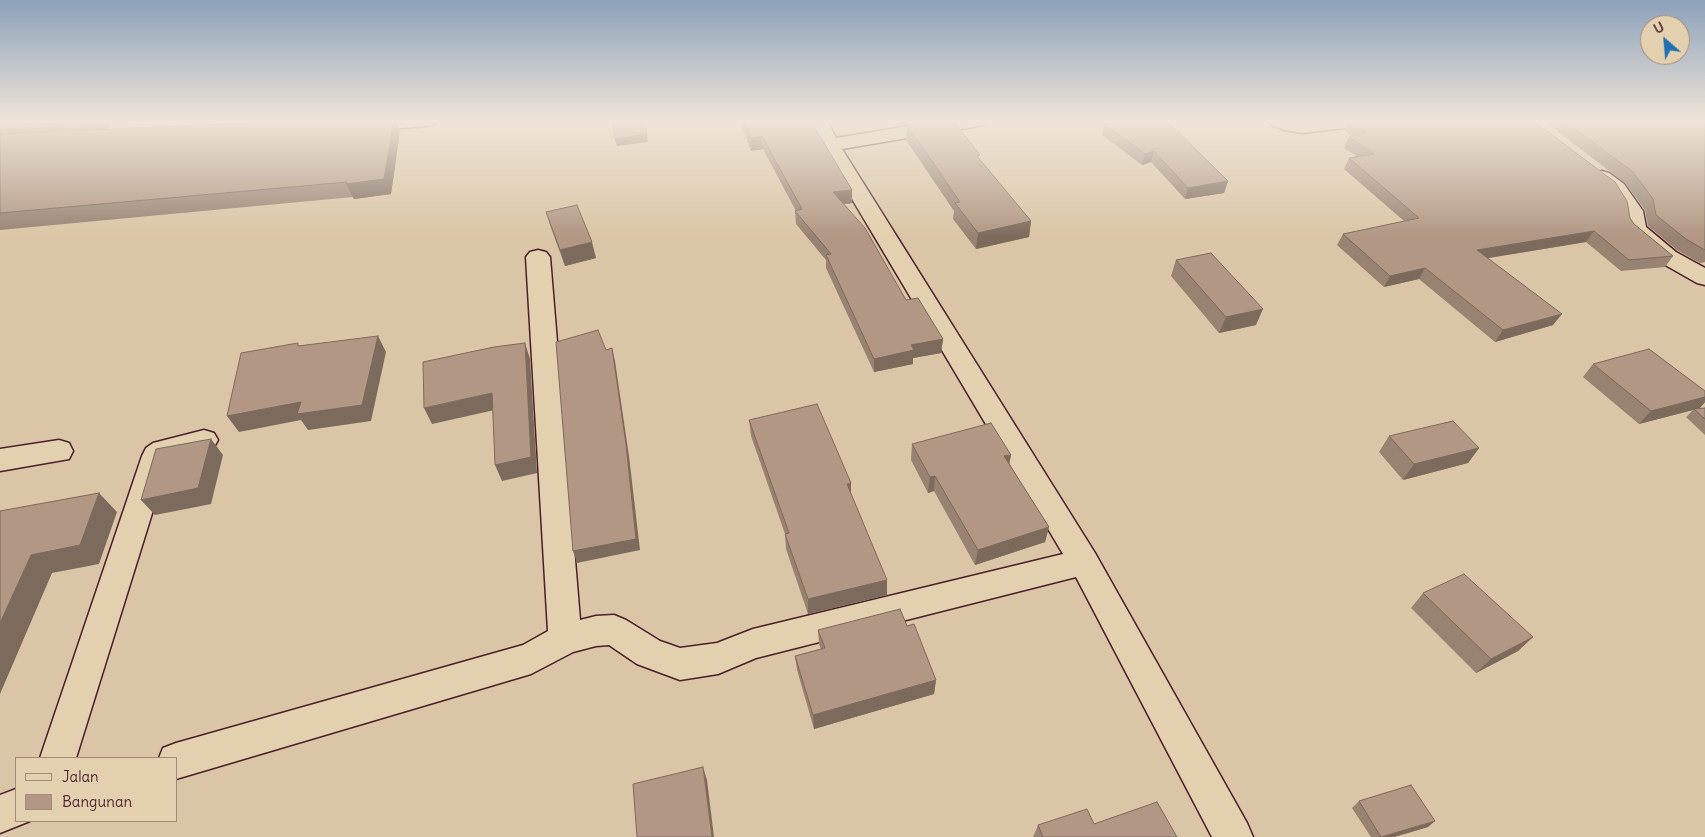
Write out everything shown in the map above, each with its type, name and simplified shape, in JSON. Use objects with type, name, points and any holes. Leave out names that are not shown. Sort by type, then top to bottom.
[{"type":"street","points":[[840,159],[1084,562],[1233,837]]},
{"type":"street","points":[[1584,163],[1616,188],[1632,211],[1635,229],[1668,257],[1705,278]]},
{"type":"street","points":[[538,257],[565,639]]},
{"type":"street","points":[[58,757],[156,456],[163,451],[204,440]]},
{"type":"street","points":[[0,460],[59,451]]},
{"type":"street","points":[[178,760],[531,658],[565,639],[596,631],[614,630],[650,653],[680,664],[718,658],[753,644],[1084,562]]},
{"type":"street","points":[[0,814],[15,808]]},
{"type":"building","points":[[0,159],[387,159],[384,179],[346,184],[347,182],[0,213]]},
{"type":"building","points":[[775,159],[834,159],[852,190],[833,192],[865,228],[906,300],[918,298],[943,339],[911,345],[914,350],[874,359],[826,255],[831,254],[795,211],[802,209]]},
{"type":"building","points":[[930,159],[980,159],[1031,221],[978,233],[955,203],[960,202]]},
{"type":"building","points":[[1161,159],[1206,159],[1228,181],[1188,188]]},
{"type":"building","points":[[1350,159],[1584,159],[1615,182],[1627,201],[1630,218],[1634,224],[1673,256],[1629,260],[1594,231],[1477,250],[1562,314],[1503,330],[1425,268],[1390,276],[1343,234],[1419,218]]},
{"type":"building","points":[[1616,159],[1705,159],[1705,250],[1686,239],[1656,215],[1653,199],[1633,172]]},
{"type":"building","points":[[577,205],[592,242],[560,250],[546,212]]},
{"type":"building","points":[[1211,253],[1263,309],[1226,317],[1176,260]]},
{"type":"building","points":[[598,330],[606,350],[612,348],[626,444],[636,539],[573,551],[556,342]]},
{"type":"building","points":[[378,336],[362,405],[297,414],[301,402],[227,416],[241,353],[298,343],[298,346]]},
{"type":"building","points":[[525,343],[531,457],[495,465],[492,393],[424,408],[423,362],[494,347]]},
{"type":"building","points":[[1649,349],[1705,391],[1705,397],[1651,411],[1593,364]]},
{"type":"building","points":[[817,404],[851,483],[847,484],[887,580],[808,599],[785,534],[789,533],[749,420]]},
{"type":"building","points":[[1705,408],[1705,419],[1694,409]]},
{"type":"building","points":[[1453,421],[1479,448],[1414,464],[1389,436]]},
{"type":"building","points":[[991,423],[1011,455],[1004,456],[1049,527],[978,550],[935,476],[930,477],[912,444]]},
{"type":"building","points":[[211,439],[198,488],[141,500],[156,449]]},
{"type":"building","points":[[99,493],[80,545],[31,555],[0,623],[0,511]]},
{"type":"building","points":[[1464,574],[1533,637],[1491,659],[1423,593]]},
{"type":"building","points":[[900,609],[907,626],[914,624],[936,680],[813,715],[795,656],[825,648],[818,630]]},
{"type":"building","points":[[703,767],[712,837],[637,837],[633,784]]},
{"type":"building","points":[[1411,785],[1435,821],[1381,837],[1359,801]]},
{"type":"building","points":[[1157,802],[1177,837],[1043,837],[1038,825],[1087,809],[1094,824]]}]
